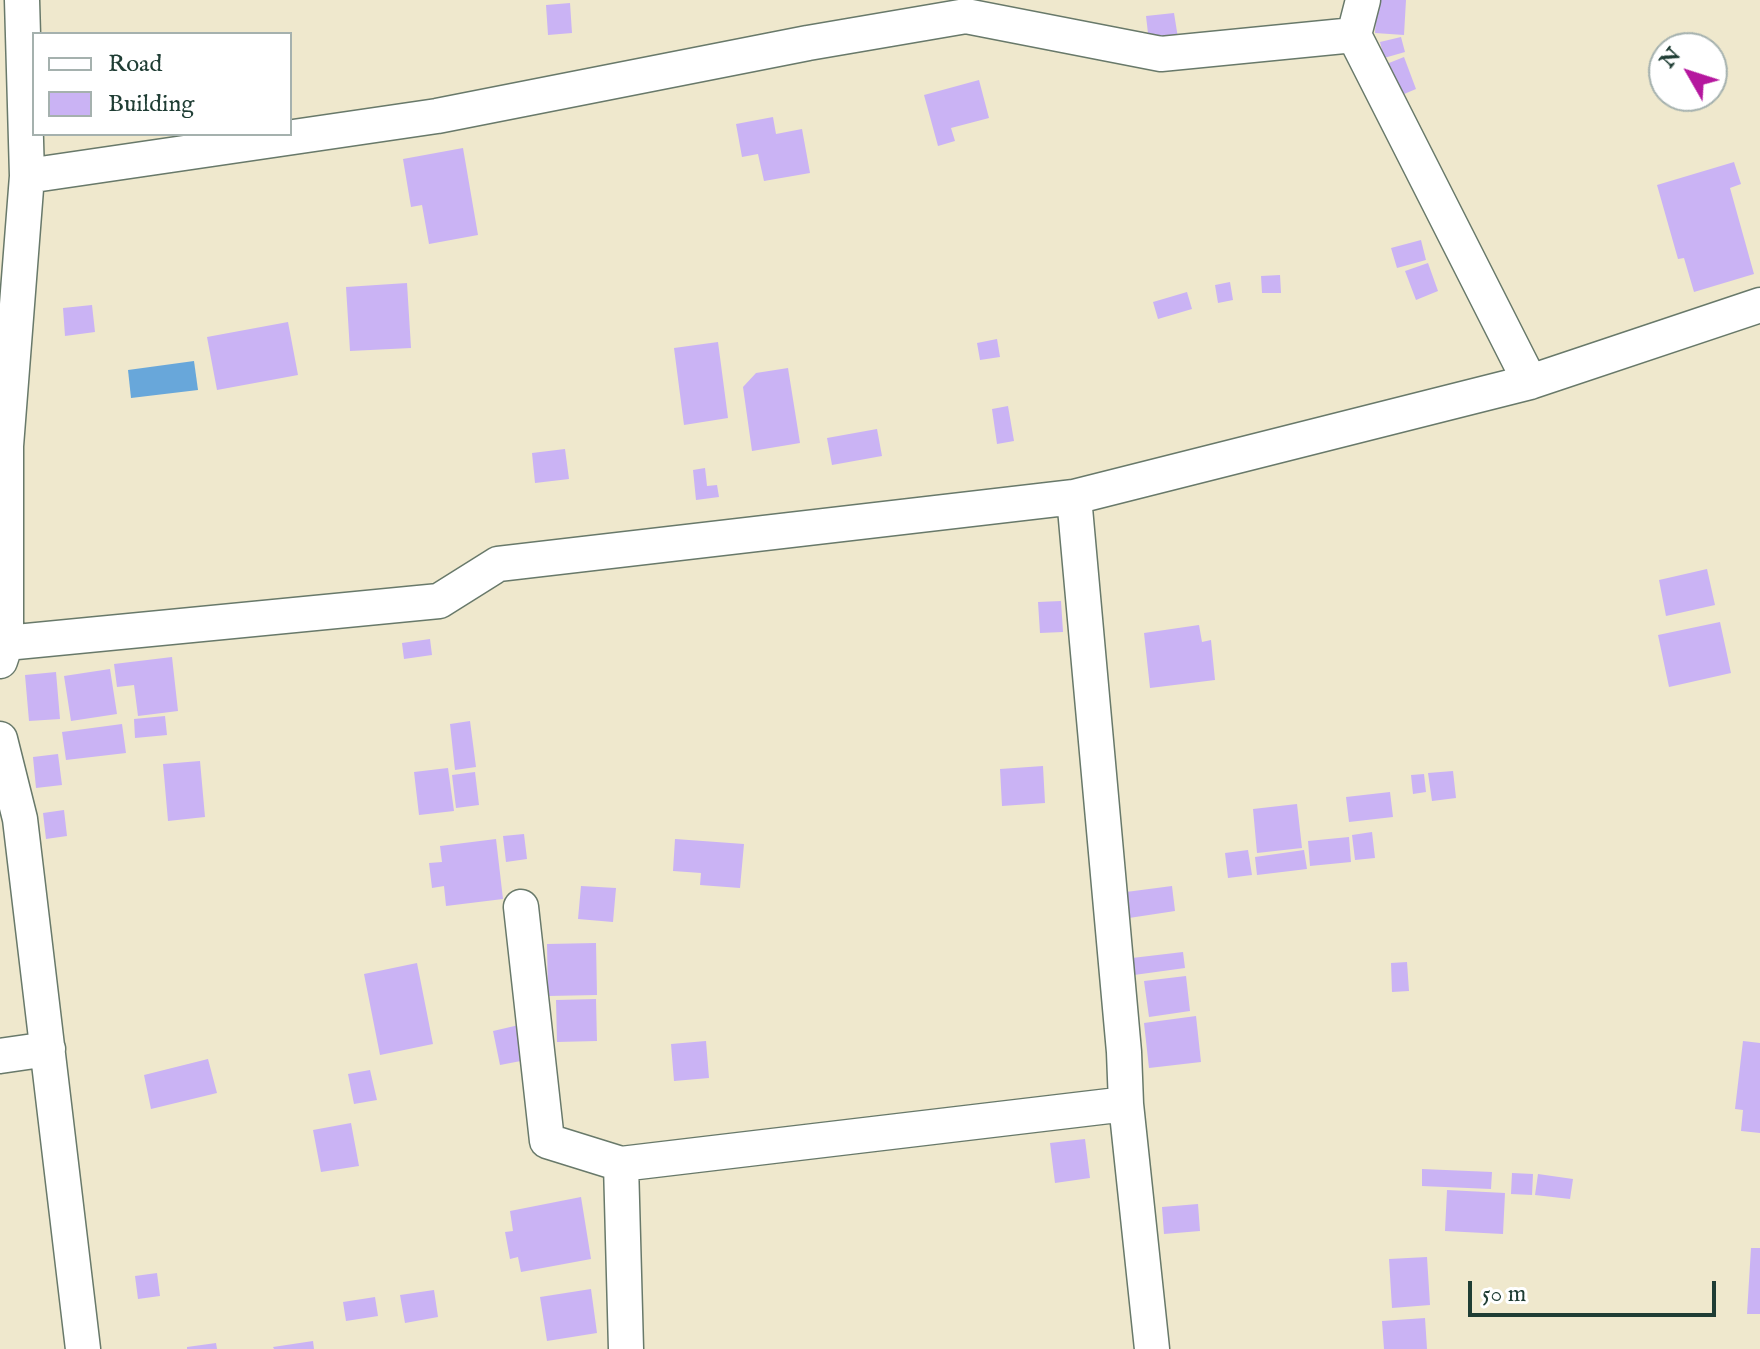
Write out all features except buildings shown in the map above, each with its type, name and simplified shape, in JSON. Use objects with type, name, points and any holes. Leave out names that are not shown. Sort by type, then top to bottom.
[{"type":"street","points":[[22,0],[27,176],[6,446],[3,652],[439,601],[498,564],[1074,497],[1530,382],[1760,305]]},
{"type":"street","points":[[1363,0],[1354,35],[1530,382]]},
{"type":"street","points":[[27,176],[437,116],[808,43],[966,16],[1161,54],[1354,35]]},
{"type":"street","points":[[1074,497],[1124,1052],[1126,1104],[1152,1349]]},
{"type":"street","points":[[0,739],[20,819],[83,1349]]},
{"type":"street","points":[[521,907],[547,1141],[621,1164],[1126,1104]]},
{"type":"street","points":[[0,1056],[48,1049]]},
{"type":"street","points":[[621,1164],[626,1349]]},
{"type":"water","points":[[194,361],[198,390],[131,398],[128,370]]}]
